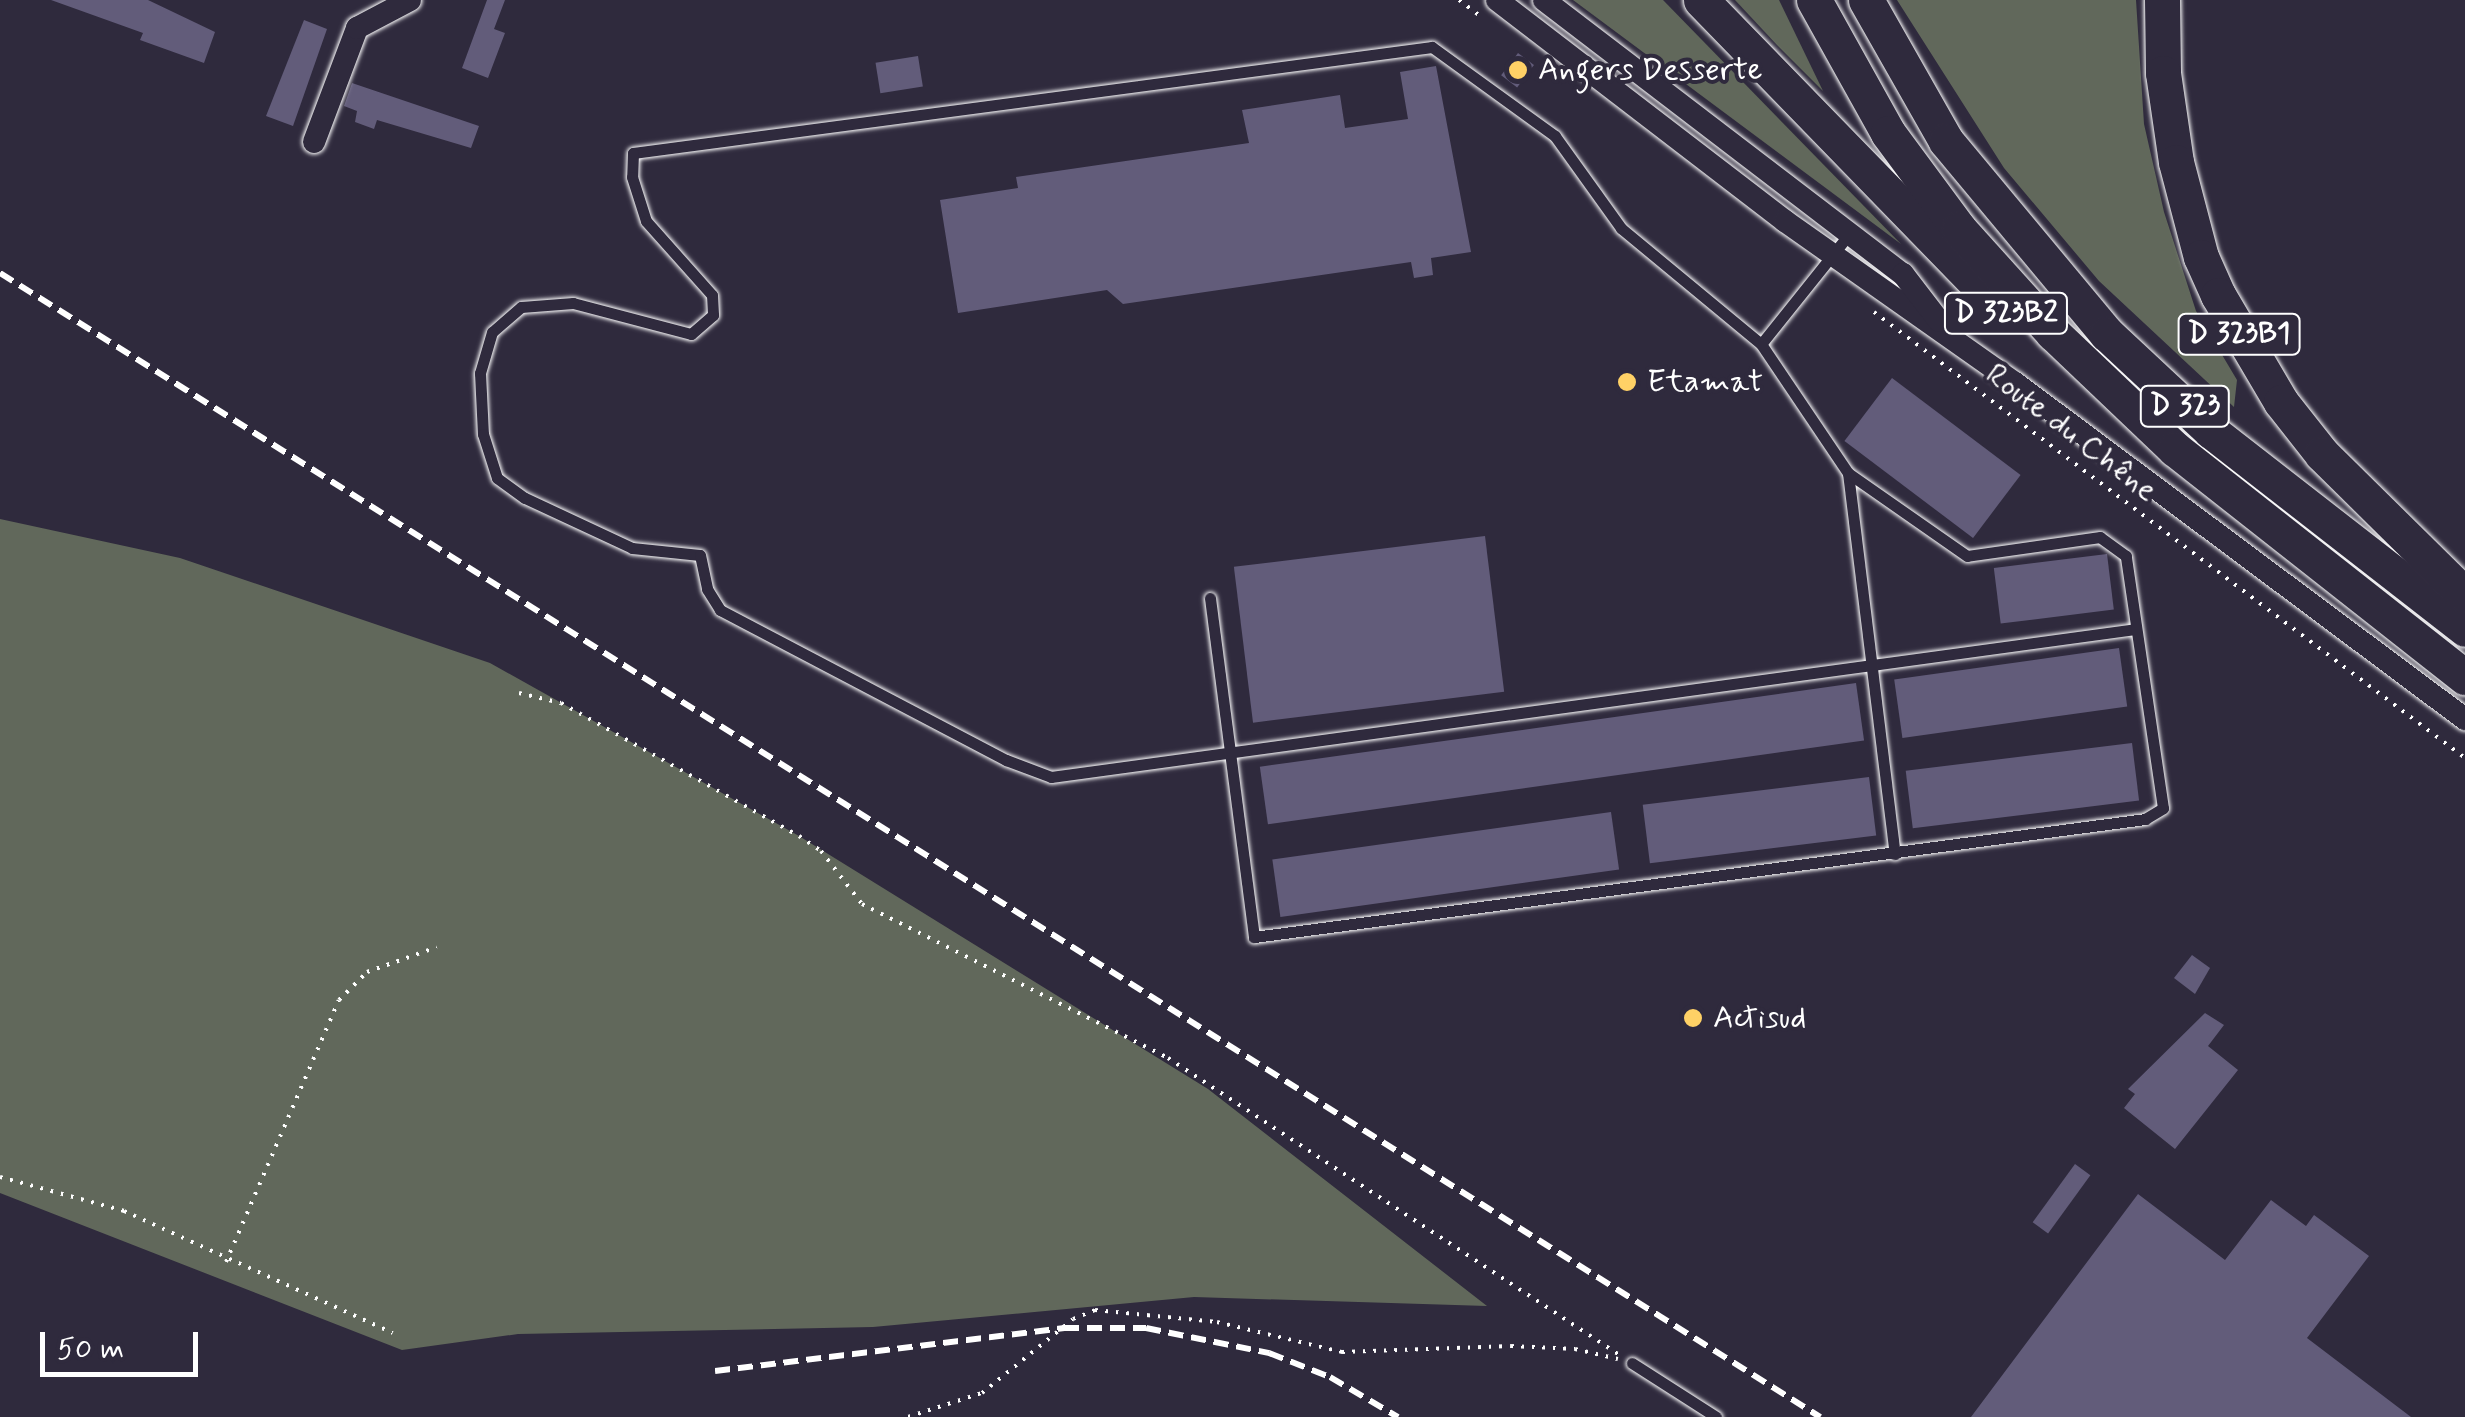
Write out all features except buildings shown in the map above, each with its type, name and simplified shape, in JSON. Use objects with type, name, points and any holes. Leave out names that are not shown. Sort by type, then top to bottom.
[{"type":"highway","name":"D 323B2","points":[[1701,0],[2115,416],[2242,522],[2344,588]]},
{"type":"highway","name":"D 323","points":[[1814,0],[1888,133],[1959,229],[2106,386],[2344,588],[2465,677]]},
{"type":"highway","name":"D 323","points":[[1866,0],[1946,140],[2008,222],[2159,382],[2211,431],[2465,629]]},
{"type":"highway","name":"D 323B1","points":[[2162,0],[2163,73],[2176,162],[2201,257],[2218,295],[2262,373],[2322,454],[2465,595]]},
{"type":"street","points":[[314,142],[358,28],[410,0]]},
{"type":"street","points":[[1497,0],[1832,255],[2015,383],[2465,719]]},
{"type":"street","points":[[1544,0],[1903,274],[1938,321],[2015,383]]},
{"type":"lane","points":[[1210,598],[1228,752],[1254,937],[2146,819],[2163,808],[2126,556],[2100,538],[1967,556],[1848,473],[1761,344],[1621,228],[1555,136],[1432,48],[632,154],[632,177],[646,221],[712,296],[714,315],[692,334],[573,303],[522,307],[492,332],[480,373],[483,434],[497,478],[524,498],[632,548],[700,555],[707,589],[720,610],[1006,760],[1051,776],[1228,752],[1872,665],[2136,629]]},
{"type":"lane","points":[[1761,344],[1850,234]]},
{"type":"lane","points":[[1848,473],[1895,854]]},
{"type":"lane","points":[[1632,1363],[1716,1417]]},
{"type":"path","points":[[1458,0],[1490,24]]},
{"type":"path","name":"Route du Chêne","points":[[1866,307],[2465,758]]},
{"type":"path","points":[[518,694],[561,703],[799,836],[822,851],[862,904],[1168,1058],[1632,1363]]},
{"type":"path","points":[[226,1262],[339,1000],[367,972],[437,946]]},
{"type":"path","points":[[0,1177],[124,1211],[226,1262],[393,1333]]},
{"type":"path","points":[[908,1417],[982,1394],[1072,1320],[1095,1310],[1217,1322],[1342,1352],[1575,1348],[1632,1363]]},
{"type":"green space","points":[[1573,0],[1663,0],[1901,244]]},
{"type":"green space","points":[[1735,0],[1779,0],[1823,91],[1777,45]]},
{"type":"green space","points":[[1897,0],[2136,0],[2144,124],[2164,212],[2196,311],[2237,380],[2234,407],[2099,281],[2004,168]]},
{"type":"green space","points":[[0,519],[180,558],[490,663],[799,836],[1208,1089],[1487,1306],[1194,1297],[873,1327],[518,1334],[402,1350],[0,1193]]},
{"type":"railway","points":[[0,273],[1820,1417]]},
{"type":"railway","points":[[715,1371],[1064,1328],[1146,1328],[1269,1353],[1330,1377],[1398,1417]]},
{"type":"place","name":"Angers Desserte","points":[[1518,70]]},
{"type":"place","name":"Etamat","points":[[1627,382]]},
{"type":"place","name":"Actisud","points":[[1693,1018]]}]
